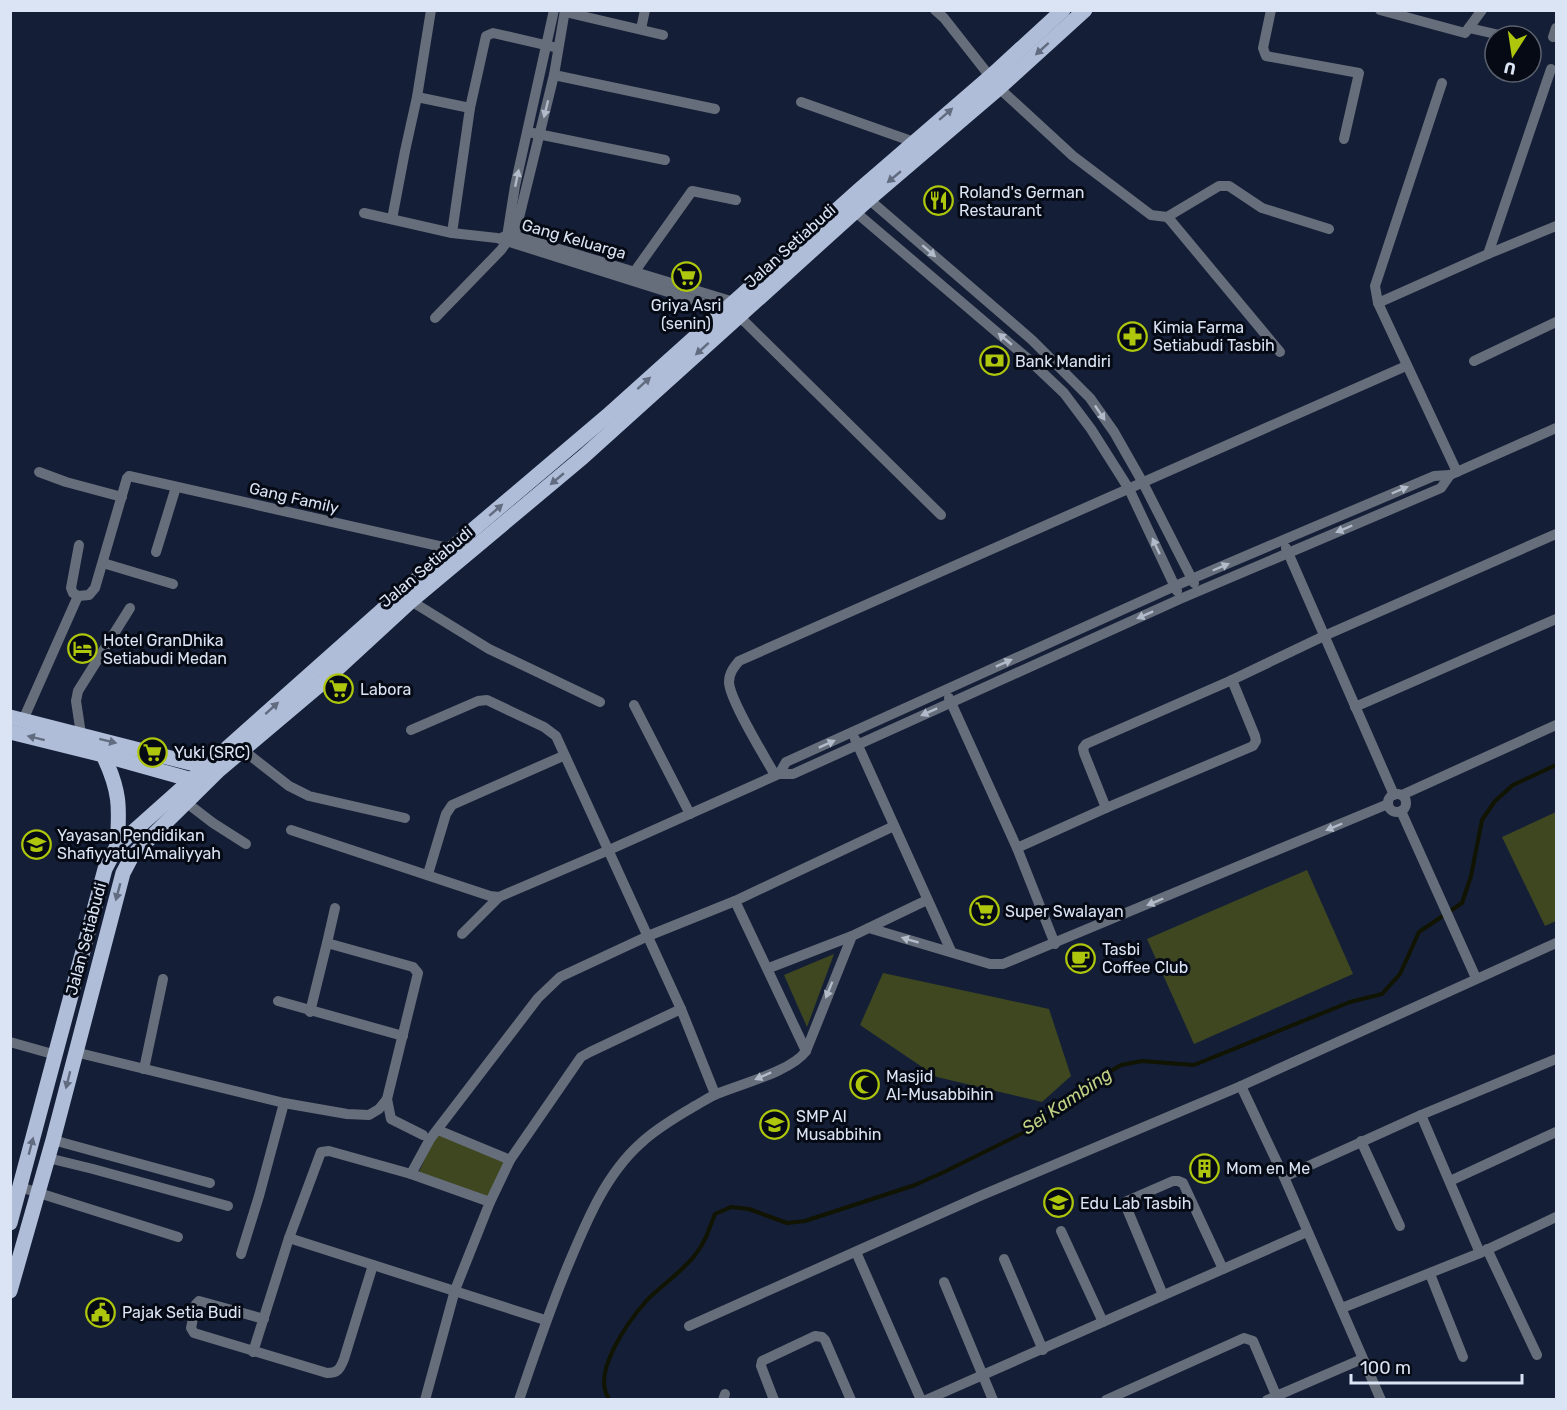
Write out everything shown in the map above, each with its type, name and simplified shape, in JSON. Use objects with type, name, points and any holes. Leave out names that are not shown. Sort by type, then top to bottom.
[{"type":"main road","name":"Jalan Setiabudi","points":[[864,195],[914,142],[1086,10]]},
{"type":"main road","name":"Jalan Setiabudi","points":[[11,1217],[105,869],[117,846],[180,797],[236,749],[322,683],[411,602],[583,457],[864,195],[994,82],[1053,14]]},
{"type":"main road","name":"Jalan Setiabudi","points":[[236,749],[452,549],[607,416],[736,313]]},
{"type":"main road","points":[[16,718],[213,768]]},
{"type":"main road","points":[[10,732],[103,754],[198,781]]},
{"type":"main road","points":[[162,755],[202,755],[236,749]]},
{"type":"main road","points":[[103,754],[114,778],[119,802],[117,846]]},
{"type":"main road","name":"Jalan Setiabudi","points":[[10,1291],[53,1140],[123,873],[132,856],[180,797]]},
{"type":"street","points":[[392,219],[417,97],[431,10]]},
{"type":"street","points":[[641,29],[645,10]]},
{"type":"street","points":[[935,10],[944,18],[994,82],[1073,156],[1151,215],[1167,217],[1219,186],[1225,185],[1262,208],[1329,229]]},
{"type":"street","points":[[1271,10],[1263,48],[1266,56],[1359,74],[1344,139]]},
{"type":"street","points":[[1380,10],[1463,33],[1467,32],[1482,10]]},
{"type":"street","points":[[561,11],[663,35]]},
{"type":"street","points":[[507,241],[515,186],[546,45],[561,11]]},
{"type":"street","points":[[435,318],[507,241],[540,134],[554,75],[561,11]]},
{"type":"street","points":[[1469,28],[1483,31]]},
{"type":"street","points":[[452,233],[470,108],[487,35],[493,33],[558,48]]},
{"type":"street","points":[[1488,254],[1551,69]]},
{"type":"street","points":[[554,75],[715,109]]},
{"type":"street","points":[[1442,83],[1376,281],[1378,303],[1453,474]]},
{"type":"street","points":[[417,97],[470,108]]},
{"type":"street","points":[[801,102],[914,142]]},
{"type":"street","points":[[527,131],[665,160]]},
{"type":"street","points":[[632,276],[692,191],[736,200]]},
{"type":"street","points":[[864,195],[1032,340],[1090,398],[1114,432],[1143,483],[1198,592]]},
{"type":"street","points":[[850,208],[1021,353],[1064,393],[1091,429],[1129,489],[1180,599]]},
{"type":"street","name":"Gang Keluarga","points":[[364,213],[452,233],[507,241],[632,276],[736,313]]},
{"type":"street","points":[[1167,217],[1280,352]]},
{"type":"street","points":[[1378,303],[1488,254],[1555,230]]},
{"type":"street","points":[[984,322],[996,309]]},
{"type":"street","points":[[736,313],[941,515]]},
{"type":"street","points":[[1474,361],[1557,322]]},
{"type":"street","points":[[1021,353],[1032,340]]},
{"type":"street","points":[[777,775],[733,697],[729,682],[733,667],[739,661],[1406,366]]},
{"type":"street","points":[[777,775],[786,762],[1175,586],[1434,476],[1453,474],[1557,428]]},
{"type":"street","points":[[39,472],[122,497],[93,592],[86,596],[78,596],[71,588],[79,545]]},
{"type":"street","points":[[462,934],[499,897],[777,775],[793,774],[1180,599],[1441,488],[1453,474]]},
{"type":"street","name":"Gang Family","points":[[122,497],[129,476],[452,549]]},
{"type":"street","points":[[156,552],[176,487]]},
{"type":"street","points":[[1106,808],[1084,753],[1084,746],[1324,636],[1557,534]]},
{"type":"street","points":[[1282,540],[1395,798],[1393,811],[1401,811],[1406,806],[1405,798],[1395,798]]},
{"type":"street","points":[[103,563],[173,584]]},
{"type":"street","points":[[16,718],[78,596]]},
{"type":"street","points":[[411,602],[489,650],[600,702]]},
{"type":"street","points":[[81,734],[76,698],[78,691],[130,608]]},
{"type":"street","points":[[1355,707],[1557,619]]},
{"type":"street","points":[[1017,848],[1253,746],[1256,736],[1232,680]]},
{"type":"street","points":[[945,690],[1017,848],[1055,944]]},
{"type":"street","points":[[411,730],[478,701],[487,700],[550,730],[556,736],[563,756],[609,850],[681,1010],[715,1095]]},
{"type":"street","points":[[634,705],[690,814]]},
{"type":"street","points":[[869,928],[997,965],[1055,944],[1395,798],[1557,725]]},
{"type":"street","points":[[852,733],[951,951]]},
{"type":"street","points":[[236,749],[290,786],[309,796],[405,818]]},
{"type":"street","points":[[429,874],[446,814],[452,806],[563,756]]},
{"type":"street","points":[[180,797],[213,823],[246,844]]},
{"type":"street","points":[[1401,811],[1476,978]]},
{"type":"street","points":[[411,1174],[430,1139],[546,989],[560,977],[648,936],[735,901],[894,826]]},
{"type":"street","points":[[291,830],[499,897]]},
{"type":"street","points":[[769,968],[852,936],[927,900]]},
{"type":"street","points":[[735,901],[769,968],[806,1051]]},
{"type":"street","points":[[310,1012],[335,908]]},
{"type":"street","points":[[519,1400],[545,1320],[583,1229],[620,1166],[640,1144],[663,1125],[715,1095],[760,1078],[800,1058],[806,1051],[852,936]]},
{"type":"street","points":[[327,943],[413,967],[418,976],[387,1099],[379,1109],[369,1115]]},
{"type":"street","points":[[689,1326],[980,1196],[1241,1086],[1557,943]]},
{"type":"street","points":[[144,1069],[163,979]]},
{"type":"street","points":[[278,1001],[310,1012],[403,1036]]},
{"type":"street","points":[[425,1400],[456,1290],[489,1202],[510,1160],[581,1058],[681,1010]]},
{"type":"street","points":[[10,1042],[56,1055]]},
{"type":"street","points":[[75,1052],[284,1103],[391,1119],[423,1135]]},
{"type":"street","points":[[1284,1177],[1421,1115],[1557,1059]]},
{"type":"street","points":[[1241,1086],[1284,1177],[1381,1400]]},
{"type":"street","points":[[387,1099],[391,1119]]},
{"type":"street","points":[[241,1254],[260,1196],[284,1103]]},
{"type":"street","points":[[1421,1115],[1450,1181],[1537,1355]]},
{"type":"street","points":[[438,1130],[510,1160]]},
{"type":"street","points":[[1450,1181],[1557,1132]]},
{"type":"street","points":[[53,1140],[210,1184]]},
{"type":"street","points":[[1361,1141],[1400,1226]]},
{"type":"street","points":[[253,1352],[289,1238],[323,1151],[411,1174],[489,1202]]},
{"type":"street","points":[[48,1158],[228,1206]]},
{"type":"street","points":[[1162,1295],[1125,1204],[1127,1201],[1173,1181],[1183,1183],[1223,1269]]},
{"type":"street","points":[[20,1187],[178,1237]]},
{"type":"street","points":[[1342,1308],[1430,1274],[1557,1217]]},
{"type":"street","points":[[1061,1230],[1103,1322]]},
{"type":"street","points":[[856,1252],[923,1400],[1043,1350],[1307,1232]]},
{"type":"street","points":[[289,1238],[545,1320]]},
{"type":"street","points":[[1004,1259],[1043,1350]]},
{"type":"street","points":[[264,1319],[199,1301],[196,1304],[191,1326],[192,1331],[253,1352],[327,1373],[335,1373],[344,1359],[373,1265]]},
{"type":"street","points":[[1430,1274],[1463,1357]]},
{"type":"street","points":[[944,1282],[993,1400]]},
{"type":"street","points":[[774,1400],[761,1366],[762,1361],[815,1336],[825,1340],[851,1400]]},
{"type":"street","points":[[1106,1400],[1244,1338],[1253,1341],[1272,1397],[1362,1359]]},
{"type":"green space","points":[[1556,812],[1556,921],[1545,926],[1502,837]]},
{"type":"green space","points":[[1307,870],[1353,974],[1194,1044],[1147,939]]},
{"type":"green space","points":[[834,954],[807,1027],[784,975]]},
{"type":"green space","points":[[883,973],[1049,1009],[1071,1076],[1042,1102],[937,1077],[860,1025]]},
{"type":"green space","points":[[437,1132],[507,1160],[490,1199],[418,1174]]},
{"type":"waterway","name":"Sei Kambing","points":[[610,1400],[605,1389],[605,1376],[614,1347],[648,1299],[690,1261],[706,1236],[715,1214],[731,1207],[749,1209],[787,1223],[805,1221],[915,1185],[1041,1124],[1061,1101],[1121,1065],[1142,1061],[1194,1065],[1350,1002],[1382,994],[1400,974],[1419,932],[1462,903],[1471,876],[1482,820],[1495,801],[1513,785],[1556,765]]},
{"type":"place","name":"Roland's German Restaurant","points":[[938,201]]},
{"type":"place","name":"Griya Asri (senin)","points":[[686,277]]},
{"type":"place","name":"Kimia Farma Setiabudi Tasbih","points":[[1132,336]]},
{"type":"place","name":"Bank Mandiri","points":[[994,361]]},
{"type":"place","name":"Hotel GranDhika Setiabudi Medan","points":[[82,649]]},
{"type":"place","name":"Labora","points":[[339,689]]},
{"type":"place","name":"Yuki (SRC)","points":[[153,752]]},
{"type":"place","name":"Yayasan Pendidikan Shafiyyatul Amaliyyah","points":[[36,844]]},
{"type":"place","name":"Super Swalayan","points":[[984,911]]},
{"type":"place","name":"Tasbi Coffee Club","points":[[1081,958]]},
{"type":"place","name":"Masjid Al-Musabbihin","points":[[865,1085]]},
{"type":"place","name":"SMP Al Musabbihin","points":[[775,1125]]},
{"type":"place","name":"Mom en Me","points":[[1205,1168]]},
{"type":"place","name":"Edu Lab Tasbih","points":[[1059,1203]]},
{"type":"place","name":"Pajak Setia Budi","points":[[101,1312]]}]
